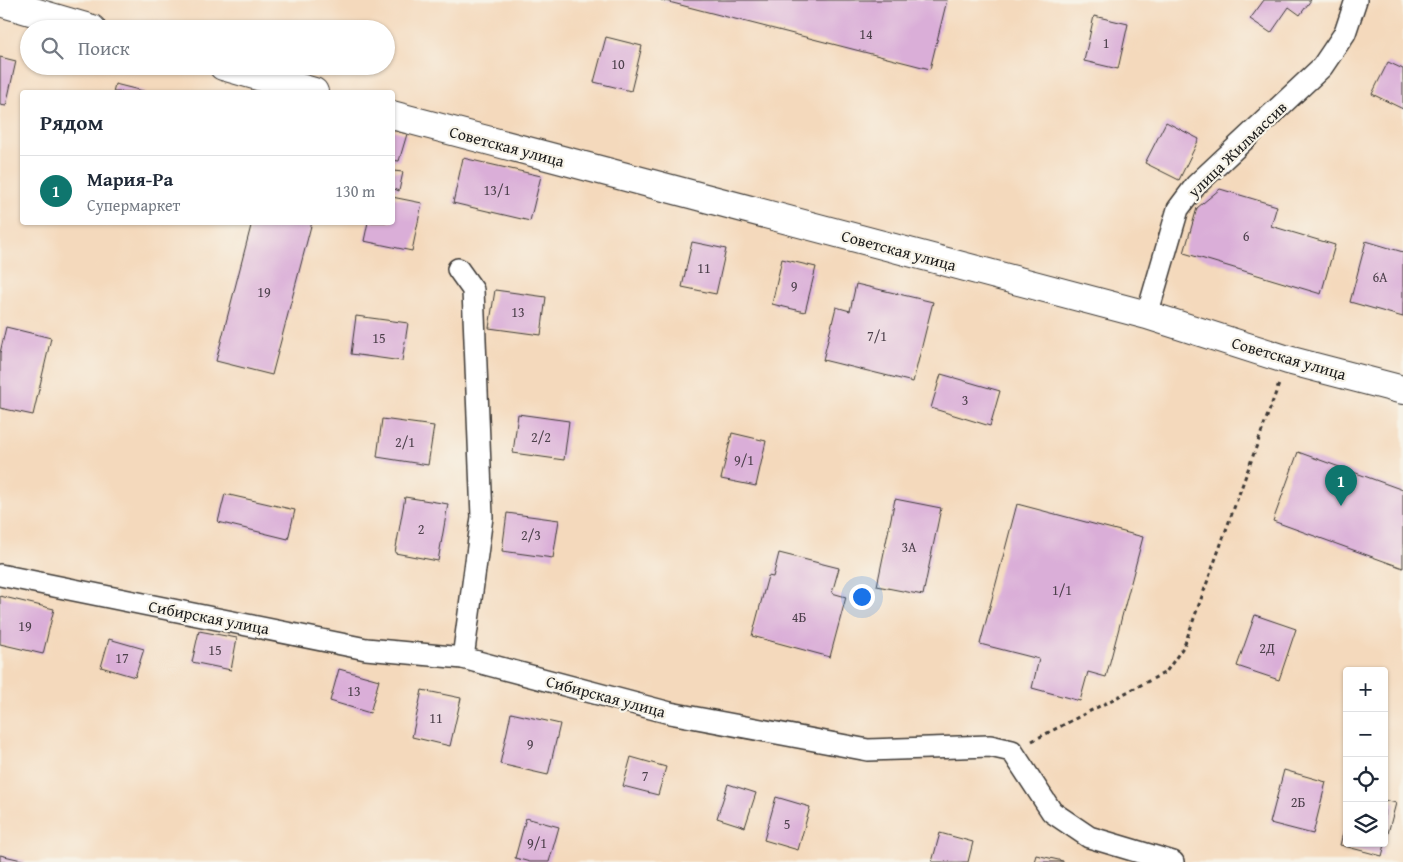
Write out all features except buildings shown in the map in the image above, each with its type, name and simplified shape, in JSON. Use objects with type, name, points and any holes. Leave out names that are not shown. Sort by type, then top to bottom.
[{"type":"main road","points":[[0,2],[61,20]]},
{"type":"main road","points":[[254,75],[307,90]]},
{"type":"main road","name":"Советская улица","points":[[395,116],[1147,315],[1288,360],[1403,390]]},
{"type":"street","name":"улица Жилмассив","points":[[1147,315],[1178,209],[1196,186],[1322,67],[1345,33],[1356,0]]},
{"type":"street","points":[[458,269],[473,290],[482,517],[463,658]]},
{"type":"street","name":"Сибирская улица","points":[[0,576],[366,649],[463,658],[670,713],[868,750],[990,746],[1012,751]]},
{"type":"street","points":[[1012,751],[1052,812],[1089,837],[1174,862]]},
{"type":"path","points":[[1012,751],[1166,672],[1184,646],[1288,360]]},
{"type":"place","name":"Мария-Ра","points":[[1341,506]]}]
